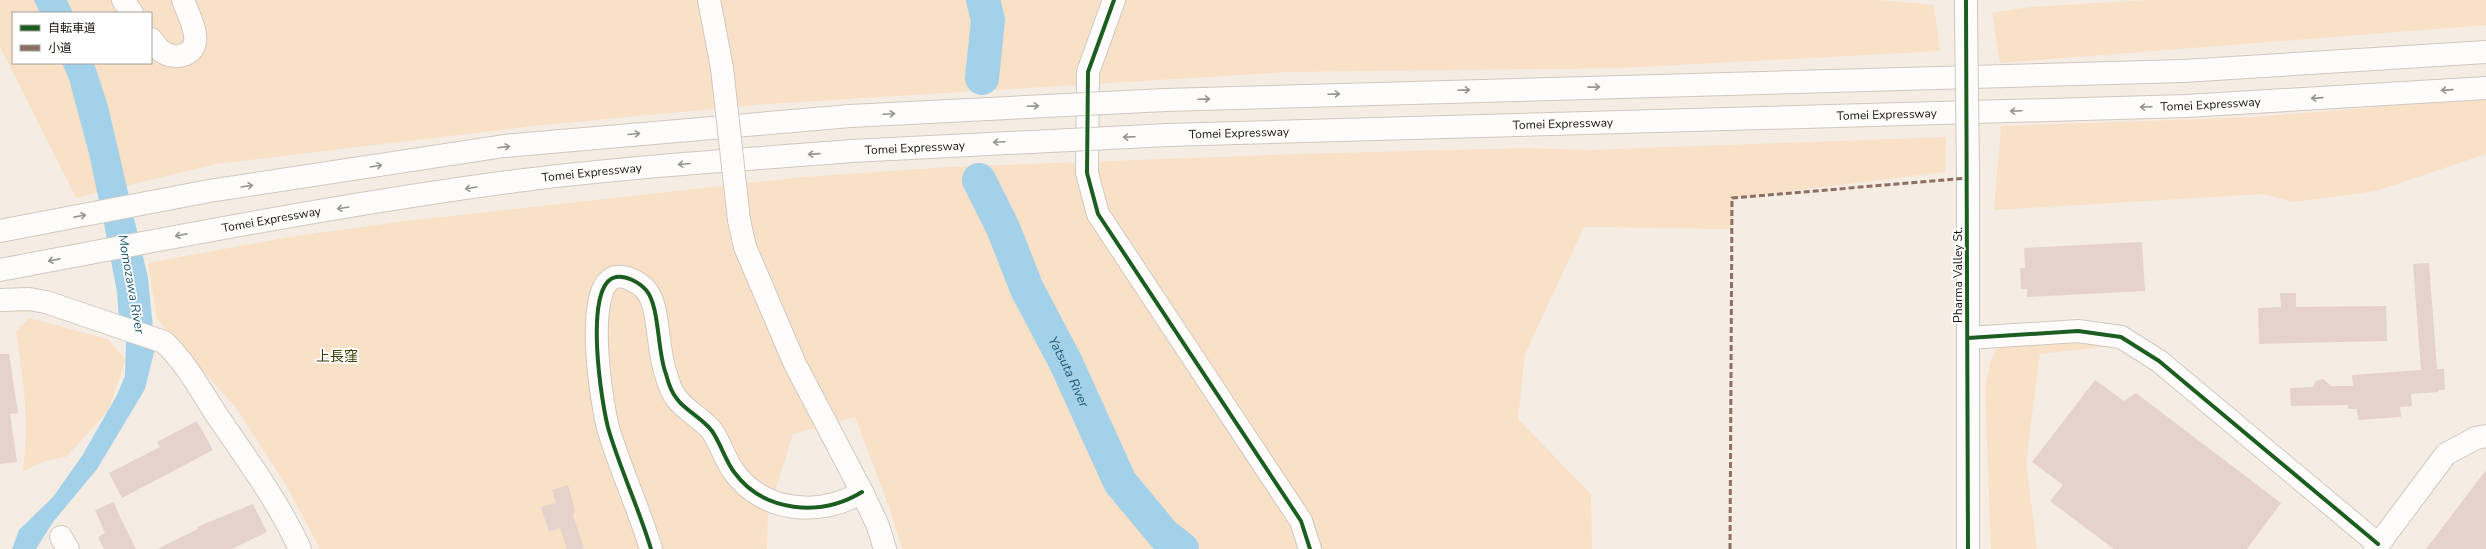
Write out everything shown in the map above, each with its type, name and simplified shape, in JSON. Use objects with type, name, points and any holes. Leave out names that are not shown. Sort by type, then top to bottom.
[{"type":"main road","points":[[123,0],[131,12]]},
{"type":"main road","points":[[152,40],[160,50],[169,55],[185,55],[191,51],[195,43],[195,34],[183,0]]},
{"type":"main road","points":[[709,0],[722,68],[739,220],[745,248],[795,364],[862,492],[878,526],[885,549]]},
{"type":"main road","points":[[1114,0],[1088,72],[1087,173],[1098,214],[1301,521],[1310,549]]},
{"type":"main road","name":"Pharma Valley St.","points":[[1966,8],[1968,173],[1968,549]]},
{"type":"main road","points":[[0,231],[209,192],[504,146],[850,116],[1165,100],[2183,71],[2486,52]]},
{"type":"main road","name":"Tomei Expressway","points":[[0,270],[220,228],[508,182],[685,164],[852,151],[1168,135],[2186,106],[2486,88]]},
{"type":"main road","points":[[651,549],[609,430],[598,367],[597,312],[604,286],[616,277],[622,276],[637,282],[651,297],[665,373],[676,399],[711,430],[734,472],[747,487],[764,498],[786,506],[813,508],[848,500],[862,492]]},
{"type":"main road","points":[[0,300],[29,299],[46,302],[164,342],[176,354],[190,372],[255,470],[287,521],[300,549]]},
{"type":"main road","points":[[1968,338],[2078,331],[2121,337],[2159,361],[2377,547],[2446,454],[2476,438],[2486,436]]},
{"type":"shaded area","points":[[0,0],[1879,0],[1934,5],[1940,51],[1621,68],[1288,72],[768,104],[532,126],[216,164],[76,198],[0,47]]},
{"type":"shaded area","points":[[2148,0],[2486,0],[2486,25],[2000,63],[1992,13],[2030,7]]},
{"type":"shaded area","points":[[2486,98],[2486,154],[2376,191],[2293,202],[2263,194],[1994,210],[2001,126],[2256,117]]},
{"type":"shaded area","points":[[1946,137],[1945,172],[1733,198],[1732,229],[1584,227],[1525,354],[1518,419],[1591,494],[1592,549],[902,549],[890,509],[855,417],[793,434],[768,514],[767,549],[320,549],[286,485],[236,408],[157,319],[148,263],[289,237],[406,221],[803,177],[949,167],[1297,154],[1527,148],[1590,150]]},
{"type":"shaded area","points":[[29,318],[107,339],[126,359],[108,411],[66,457],[45,461],[23,471],[26,418],[16,332]]},
{"type":"shaded area","points":[[2003,338],[2119,345],[2040,354],[2026,462],[2037,549],[1991,549],[1985,388],[1991,360]]},
{"type":"water","points":[[34,0],[67,0],[73,12],[40,12]]},
{"type":"water","name":"Momozawa River","points":[[62,64],[94,64],[108,106],[148,278],[155,348],[145,389],[97,469],[53,522],[36,549],[12,549],[19,530],[53,497],[82,456],[117,395],[125,376],[126,342],[119,319],[117,292],[89,154],[69,79]]},
{"type":"building","points":[[2142,242],[2145,291],[2027,297],[2027,289],[2021,289],[2020,268],[2025,268],[2024,248]]},
{"type":"building","points":[[2429,263],[2437,369],[2444,369],[2445,390],[2411,394],[2412,406],[2400,407],[2401,417],[2358,420],[2357,409],[2348,409],[2348,405],[2291,406],[2290,388],[2313,387],[2316,381],[2323,379],[2331,386],[2353,386],[2352,375],[2421,370],[2413,264]]},
{"type":"building","points":[[2280,293],[2296,293],[2296,307],[2386,306],[2387,341],[2259,344],[2258,308],[2281,307]]},
{"type":"building","points":[[0,354],[9,354],[18,413],[10,414],[17,462],[0,464]]},
{"type":"building","points":[[2095,380],[2124,401],[2136,393],[2281,503],[2247,549],[2114,549],[2050,501],[2063,485],[2032,462]]},
{"type":"building","points":[[197,421],[213,450],[122,498],[109,473],[160,447],[157,442]]},
{"type":"building","points":[[2486,470],[2486,549],[2426,549]]},
{"type":"building","points":[[568,485],[575,510],[573,515],[584,549],[567,549],[560,528],[549,532],[541,507],[556,503],[552,490]]},
{"type":"building","points":[[114,502],[136,549],[104,549],[98,537],[105,533],[95,510]]},
{"type":"building","points":[[253,504],[267,532],[232,549],[157,549],[198,529],[197,527]]},
{"type":"waterway","points":[[982,78],[988,20],[983,0]]},
{"type":"waterway","name":"Yatsuta River","points":[[979,180],[1003,228],[1027,289],[1066,363],[1120,482],[1164,535],[1182,549]]},
{"type":"marked path","points":[[1730,549],[1732,198],[1968,178]]},
{"type":"cycle path","points":[[1114,0],[1088,72],[1087,173],[1098,214],[1301,521],[1310,549]]},
{"type":"cycle path","points":[[1966,0],[1968,549]]},
{"type":"cycle path","points":[[651,549],[609,431],[602,398],[597,348],[597,322],[600,300],[606,284],[616,277],[624,277],[640,284],[651,297],[656,318],[663,365],[673,394],[712,431],[734,472],[746,486],[761,496],[777,503],[794,507],[829,505],[846,500],[862,492]]},
{"type":"cycle path","points":[[1968,338],[2078,331],[2121,337],[2159,361],[2378,544]]},
{"type":"district","name":"上長窪","points":[[337,356]]}]
